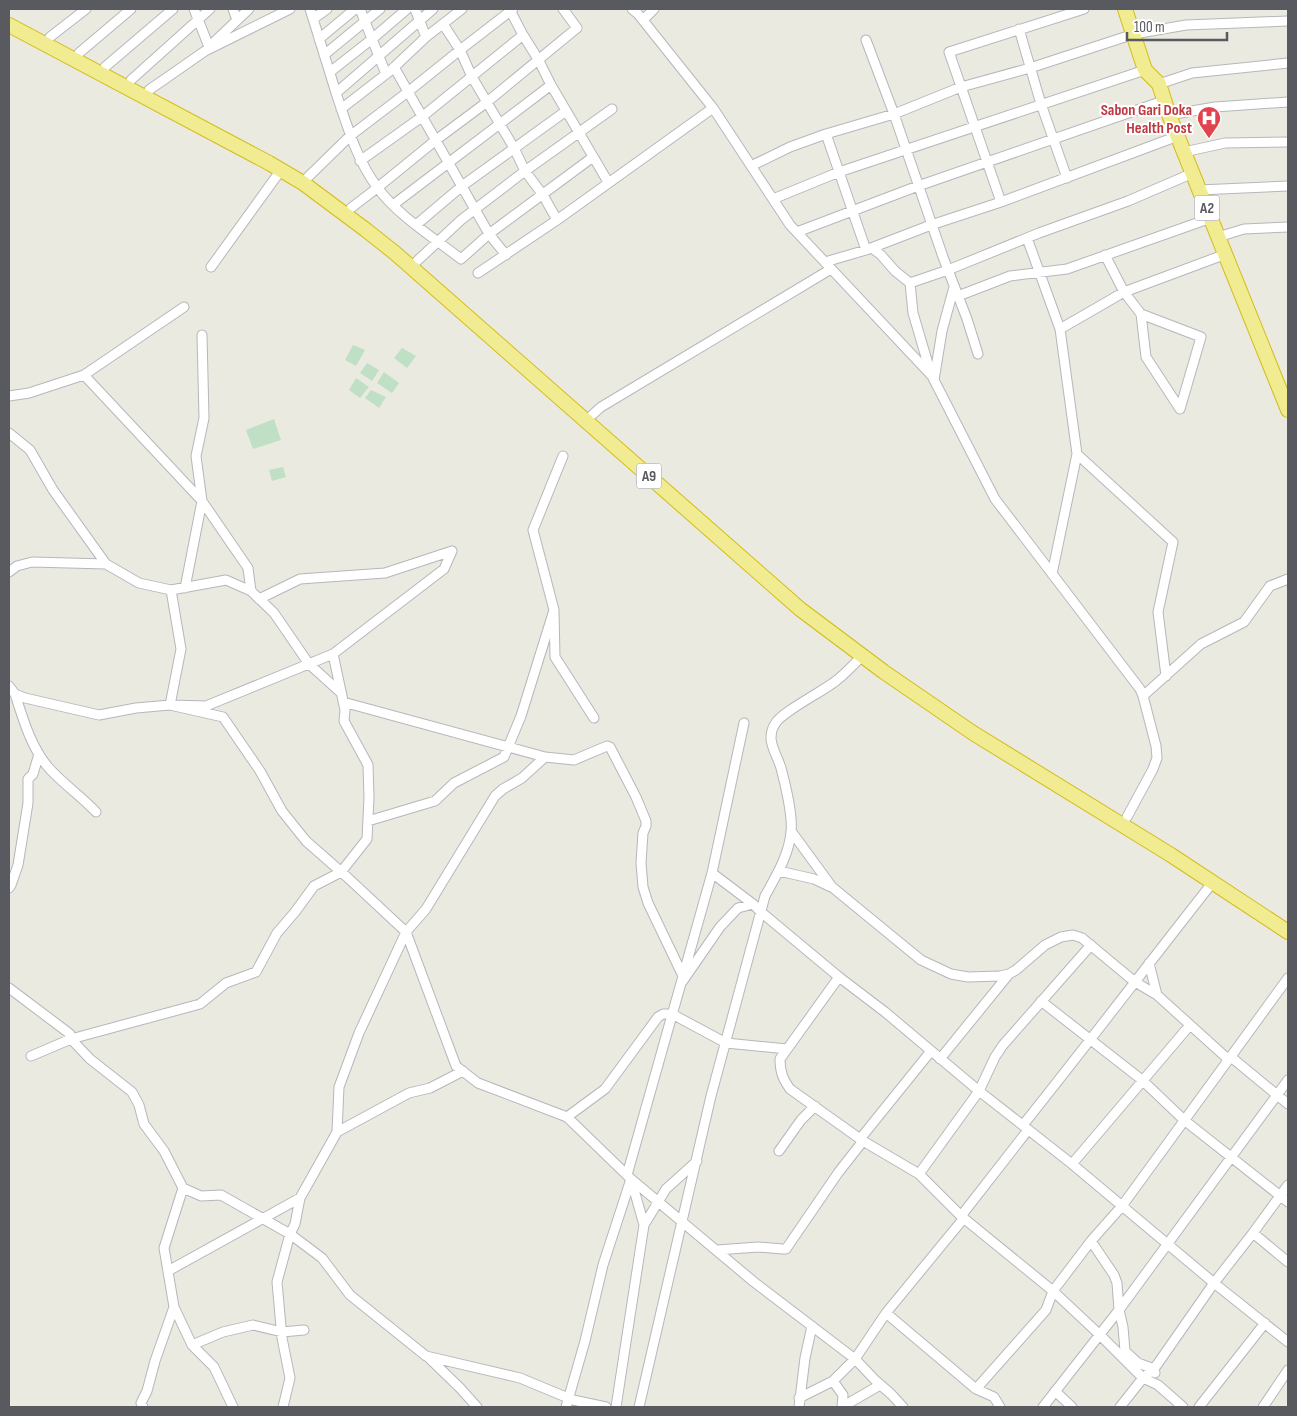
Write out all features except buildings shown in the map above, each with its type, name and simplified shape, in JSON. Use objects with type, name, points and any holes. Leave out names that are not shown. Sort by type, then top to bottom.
[{"type":"highway","name":"A2","points":[[1125,9],[1145,70],[1158,84],[1192,173],[1287,401]]},
{"type":"highway","name":"A9","points":[[9,16],[274,156],[308,177],[371,223],[417,261],[805,602],[847,635],[978,726],[1127,817],[1288,922]]},
{"type":"highway","name":"A9","points":[[9,25],[281,170],[303,184],[395,253],[793,603],[862,656],[973,733],[1213,882],[1288,932]]},
{"type":"street","points":[[50,37],[86,9]]},
{"type":"street","points":[[80,53],[131,9]]},
{"type":"street","points":[[105,67],[173,9]]},
{"type":"street","points":[[194,9],[207,50]]},
{"type":"street","points":[[130,80],[210,9]]},
{"type":"street","points":[[233,9],[237,20]]},
{"type":"street","points":[[207,50],[249,9]]},
{"type":"street","points":[[150,90],[207,50],[290,9]]},
{"type":"street","points":[[310,9],[341,109],[360,161],[377,188],[393,205],[416,226],[461,259],[490,234],[593,158]]},
{"type":"street","points":[[313,19],[327,9]]},
{"type":"street","points":[[319,39],[355,9]]},
{"type":"street","points":[[360,9],[386,74]]},
{"type":"street","points":[[324,55],[380,9]]},
{"type":"street","points":[[330,72],[407,9]]},
{"type":"street","points":[[415,9],[426,37]]},
{"type":"street","points":[[336,93],[433,9]]},
{"type":"street","points":[[341,109],[386,74],[426,37],[462,9]]},
{"type":"street","points":[[351,208],[436,140],[488,102],[577,28],[563,9]]},
{"type":"street","points":[[632,9],[643,20],[713,108],[790,225],[933,378]]},
{"type":"street","points":[[643,20],[654,9]]},
{"type":"street","points":[[1001,202],[949,52],[1084,9]]},
{"type":"street","points":[[308,177],[350,136],[512,10],[523,35],[608,182]]},
{"type":"street","points":[[751,166],[790,147],[826,134],[894,114],[961,88],[1134,34],[1186,25],[1288,21]]},
{"type":"street","points":[[443,24],[460,50],[472,77],[500,123],[525,171],[543,195],[557,220]]},
{"type":"street","points":[[1019,29],[1041,104],[1068,178]]},
{"type":"street","points":[[360,161],[423,116],[523,35]]},
{"type":"street","points":[[866,40],[894,114],[931,225],[967,319],[978,354]]},
{"type":"street","points":[[1158,84],[1192,74],[1288,63]]},
{"type":"street","points":[[394,67],[475,209],[490,234],[506,255]]},
{"type":"street","points":[[773,199],[839,172],[1145,70]]},
{"type":"street","points":[[393,205],[551,85]]},
{"type":"street","points":[[797,232],[918,186],[1163,101]]},
{"type":"street","points":[[1169,115],[1215,107],[1288,102]]},
{"type":"street","points":[[478,273],[557,220],[713,108]]},
{"type":"street","points":[[417,261],[437,241],[475,209],[612,109]]},
{"type":"street","points":[[416,226],[462,186],[566,111]]},
{"type":"street","points":[[826,134],[852,210],[869,249],[881,255],[895,271],[910,283],[913,313],[933,378],[996,499],[1140,689],[1156,746],[1157,758],[1127,817]]},
{"type":"street","points":[[592,415],[601,407],[828,265],[931,225],[1068,178],[1178,136]]},
{"type":"street","points":[[1184,152],[1225,143],[1288,142]]},
{"type":"street","points":[[211,267],[281,170]]},
{"type":"street","points":[[910,283],[1128,201],[1192,173]]},
{"type":"street","points":[[1200,190],[1288,186]]},
{"type":"street","points":[[956,291],[1010,276],[1068,269],[1211,218]]},
{"type":"street","points":[[1218,236],[1244,229],[1288,227]]},
{"type":"street","points":[[1027,238],[1060,329],[1077,454],[1052,574]]},
{"type":"street","points":[[1060,329],[1124,292],[1226,254]]},
{"type":"street","points":[[1105,255],[1124,292],[1142,314],[1201,337],[1180,409],[1146,357],[1142,314]]},
{"type":"street","points":[[933,378],[942,331],[956,291]]},
{"type":"street","points":[[9,396],[29,393],[84,375],[184,307]]},
{"type":"street","points":[[185,588],[202,501],[196,456],[204,418],[202,335]]},
{"type":"street","points":[[84,375],[202,501],[248,568],[251,591]]},
{"type":"street","points":[[9,433],[30,450],[53,490],[106,564],[139,583],[171,590],[226,580],[251,591],[274,613],[309,664],[341,692]]},
{"type":"street","points":[[1077,454],[1173,542],[1158,612],[1166,676]]},
{"type":"street","points":[[562,456],[533,530],[554,610],[556,657],[594,718]]},
{"type":"street","points":[[15,694],[99,715],[136,708],[170,705],[206,706],[333,654],[444,569],[452,551],[385,573],[300,579],[259,599]]},
{"type":"street","points":[[9,572],[18,566],[32,562],[106,564]]},
{"type":"street","points":[[1143,696],[1201,644],[1244,622],[1270,586],[1288,579]]},
{"type":"street","points":[[170,705],[181,649],[171,590]]},
{"type":"street","points":[[368,820],[435,801],[454,782],[504,757],[521,716],[554,610]]},
{"type":"street","points":[[31,1056],[71,1039],[200,1004],[226,983],[256,972],[277,933],[314,886],[341,872],[367,839],[368,765],[344,721],[345,710],[333,654]]},
{"type":"street","points":[[639,1407],[711,1096],[765,896],[779,871],[792,831],[784,780],[771,739],[772,732],[775,722],[784,714],[838,680],[862,656]]},
{"type":"street","points":[[9,686],[15,694],[34,746],[39,754],[60,779],[96,812]]},
{"type":"street","points":[[343,702],[545,757],[574,760],[607,746],[610,747],[646,821],[641,863],[643,886],[648,903],[682,979]]},
{"type":"street","points":[[170,705],[223,717],[260,772],[282,811],[306,842],[406,932],[456,1066],[478,1083],[567,1117],[629,1177],[754,1282],[855,1359],[901,1406]]},
{"type":"street","points":[[566,1407],[585,1341],[603,1265],[712,873],[744,723]]},
{"type":"street","points":[[9,888],[18,864],[28,803],[28,779],[33,774],[39,754]]},
{"type":"street","points":[[283,1407],[290,1378],[282,1332],[277,1282],[290,1234],[295,1224],[300,1198],[337,1132],[339,1086],[359,1033],[406,932],[426,909],[495,796],[522,778],[545,757]]},
{"type":"street","points":[[792,831],[832,887],[921,960],[950,974],[968,977],[1000,976],[1016,970],[1045,945],[1061,937],[1073,935],[1082,938],[1136,982],[1157,995],[1190,1025],[1288,1104]]},
{"type":"street","points":[[779,871],[814,879],[832,887]]},
{"type":"street","points":[[712,873],[753,904],[839,977],[1072,1164],[1214,1284],[1288,1342]]},
{"type":"street","points":[[799,1403],[833,1380],[855,1359],[886,1313],[962,1217],[1091,1040],[1213,882]]},
{"type":"street","points":[[682,979],[720,927],[738,908],[753,904]]},
{"type":"street","points":[[919,1174],[979,1091],[995,1057],[1003,1045],[1091,945]]},
{"type":"street","points":[[1149,963],[1157,995]]},
{"type":"street","points":[[940,1059],[1009,974]]},
{"type":"street","points":[[839,977],[780,1059],[782,1078],[790,1089],[862,1140],[919,1174],[962,1217],[1053,1291],[1143,1378],[1158,1385],[1183,1407]]},
{"type":"street","points":[[976,1389],[1046,1310],[1053,1291],[1091,1241],[1122,1206],[1288,978]]},
{"type":"street","points":[[9,988],[70,1034],[71,1039],[90,1059],[132,1092],[139,1105],[144,1124],[164,1151],[183,1188],[201,1196],[221,1195],[290,1234],[322,1258],[350,1295],[426,1356],[477,1407]]},
{"type":"street","points":[[1041,1001],[1142,1080],[1184,1120],[1288,1202]]},
{"type":"street","points":[[567,1117],[605,1088],[658,1017],[663,1014],[672,1014],[726,1043],[787,1049]]},
{"type":"street","points":[[1072,1164],[1190,1025]]},
{"type":"street","points":[[717,1250],[758,1247],[783,1250],[786,1248],[862,1140],[931,1051]]},
{"type":"street","points":[[337,1132],[409,1093],[430,1088],[463,1071]]},
{"type":"street","points":[[1043,1407],[1119,1310],[1288,1080]]},
{"type":"street","points":[[780,1151],[801,1120],[815,1106]]},
{"type":"street","points":[[616,1407],[644,1225],[666,1190],[697,1161]]},
{"type":"street","points":[[629,1177],[644,1225]]},
{"type":"street","points":[[1120,1407],[1143,1378],[1154,1369],[1214,1284],[1288,1185]]},
{"type":"street","points":[[183,1188],[164,1248],[174,1306],[192,1345],[214,1367],[233,1407]]},
{"type":"street","points":[[168,1271],[300,1198]]},
{"type":"street","points":[[1253,1233],[1288,1262]]},
{"type":"street","points":[[1091,1241],[1114,1275],[1117,1283],[1119,1310],[1126,1351],[1138,1363],[1154,1369]]},
{"type":"street","points":[[142,1407],[155,1361],[174,1306]]},
{"type":"street","points":[[886,1313],[976,1389],[994,1397],[1000,1407]]},
{"type":"street","points":[[1199,1407],[1265,1323]]},
{"type":"street","points":[[192,1345],[222,1332],[253,1325],[282,1332],[304,1330]]},
{"type":"street","points":[[799,1403],[805,1358],[812,1326]]},
{"type":"street","points":[[426,1356],[520,1378],[568,1398],[606,1407]]},
{"type":"street","points":[[1154,1369],[1158,1385]]},
{"type":"street","points":[[1263,1407],[1288,1370]]},
{"type":"street","points":[[833,1380],[843,1395],[842,1407]]},
{"type":"street","points":[[842,1407],[880,1386]]},
{"type":"street","points":[[1055,1391],[1072,1407]]},
{"type":"green space","points":[[353,345],[365,350],[356,366],[345,360]]},
{"type":"green space","points":[[402,348],[416,356],[407,368],[394,358]]},
{"type":"green space","points":[[367,363],[379,370],[372,381],[360,373]]},
{"type":"green space","points":[[384,372],[399,383],[392,393],[377,383]]},
{"type":"green space","points":[[356,378],[369,387],[360,398],[349,390]]},
{"type":"green space","points":[[371,390],[386,397],[379,408],[365,398]]},
{"type":"green space","points":[[274,419],[281,440],[253,449],[246,430]]},
{"type":"green space","points":[[283,467],[286,477],[272,481],[269,470]]},
{"type":"place","name":"Sabon Gari Doka Health Post","points":[[1209,139]]}]
